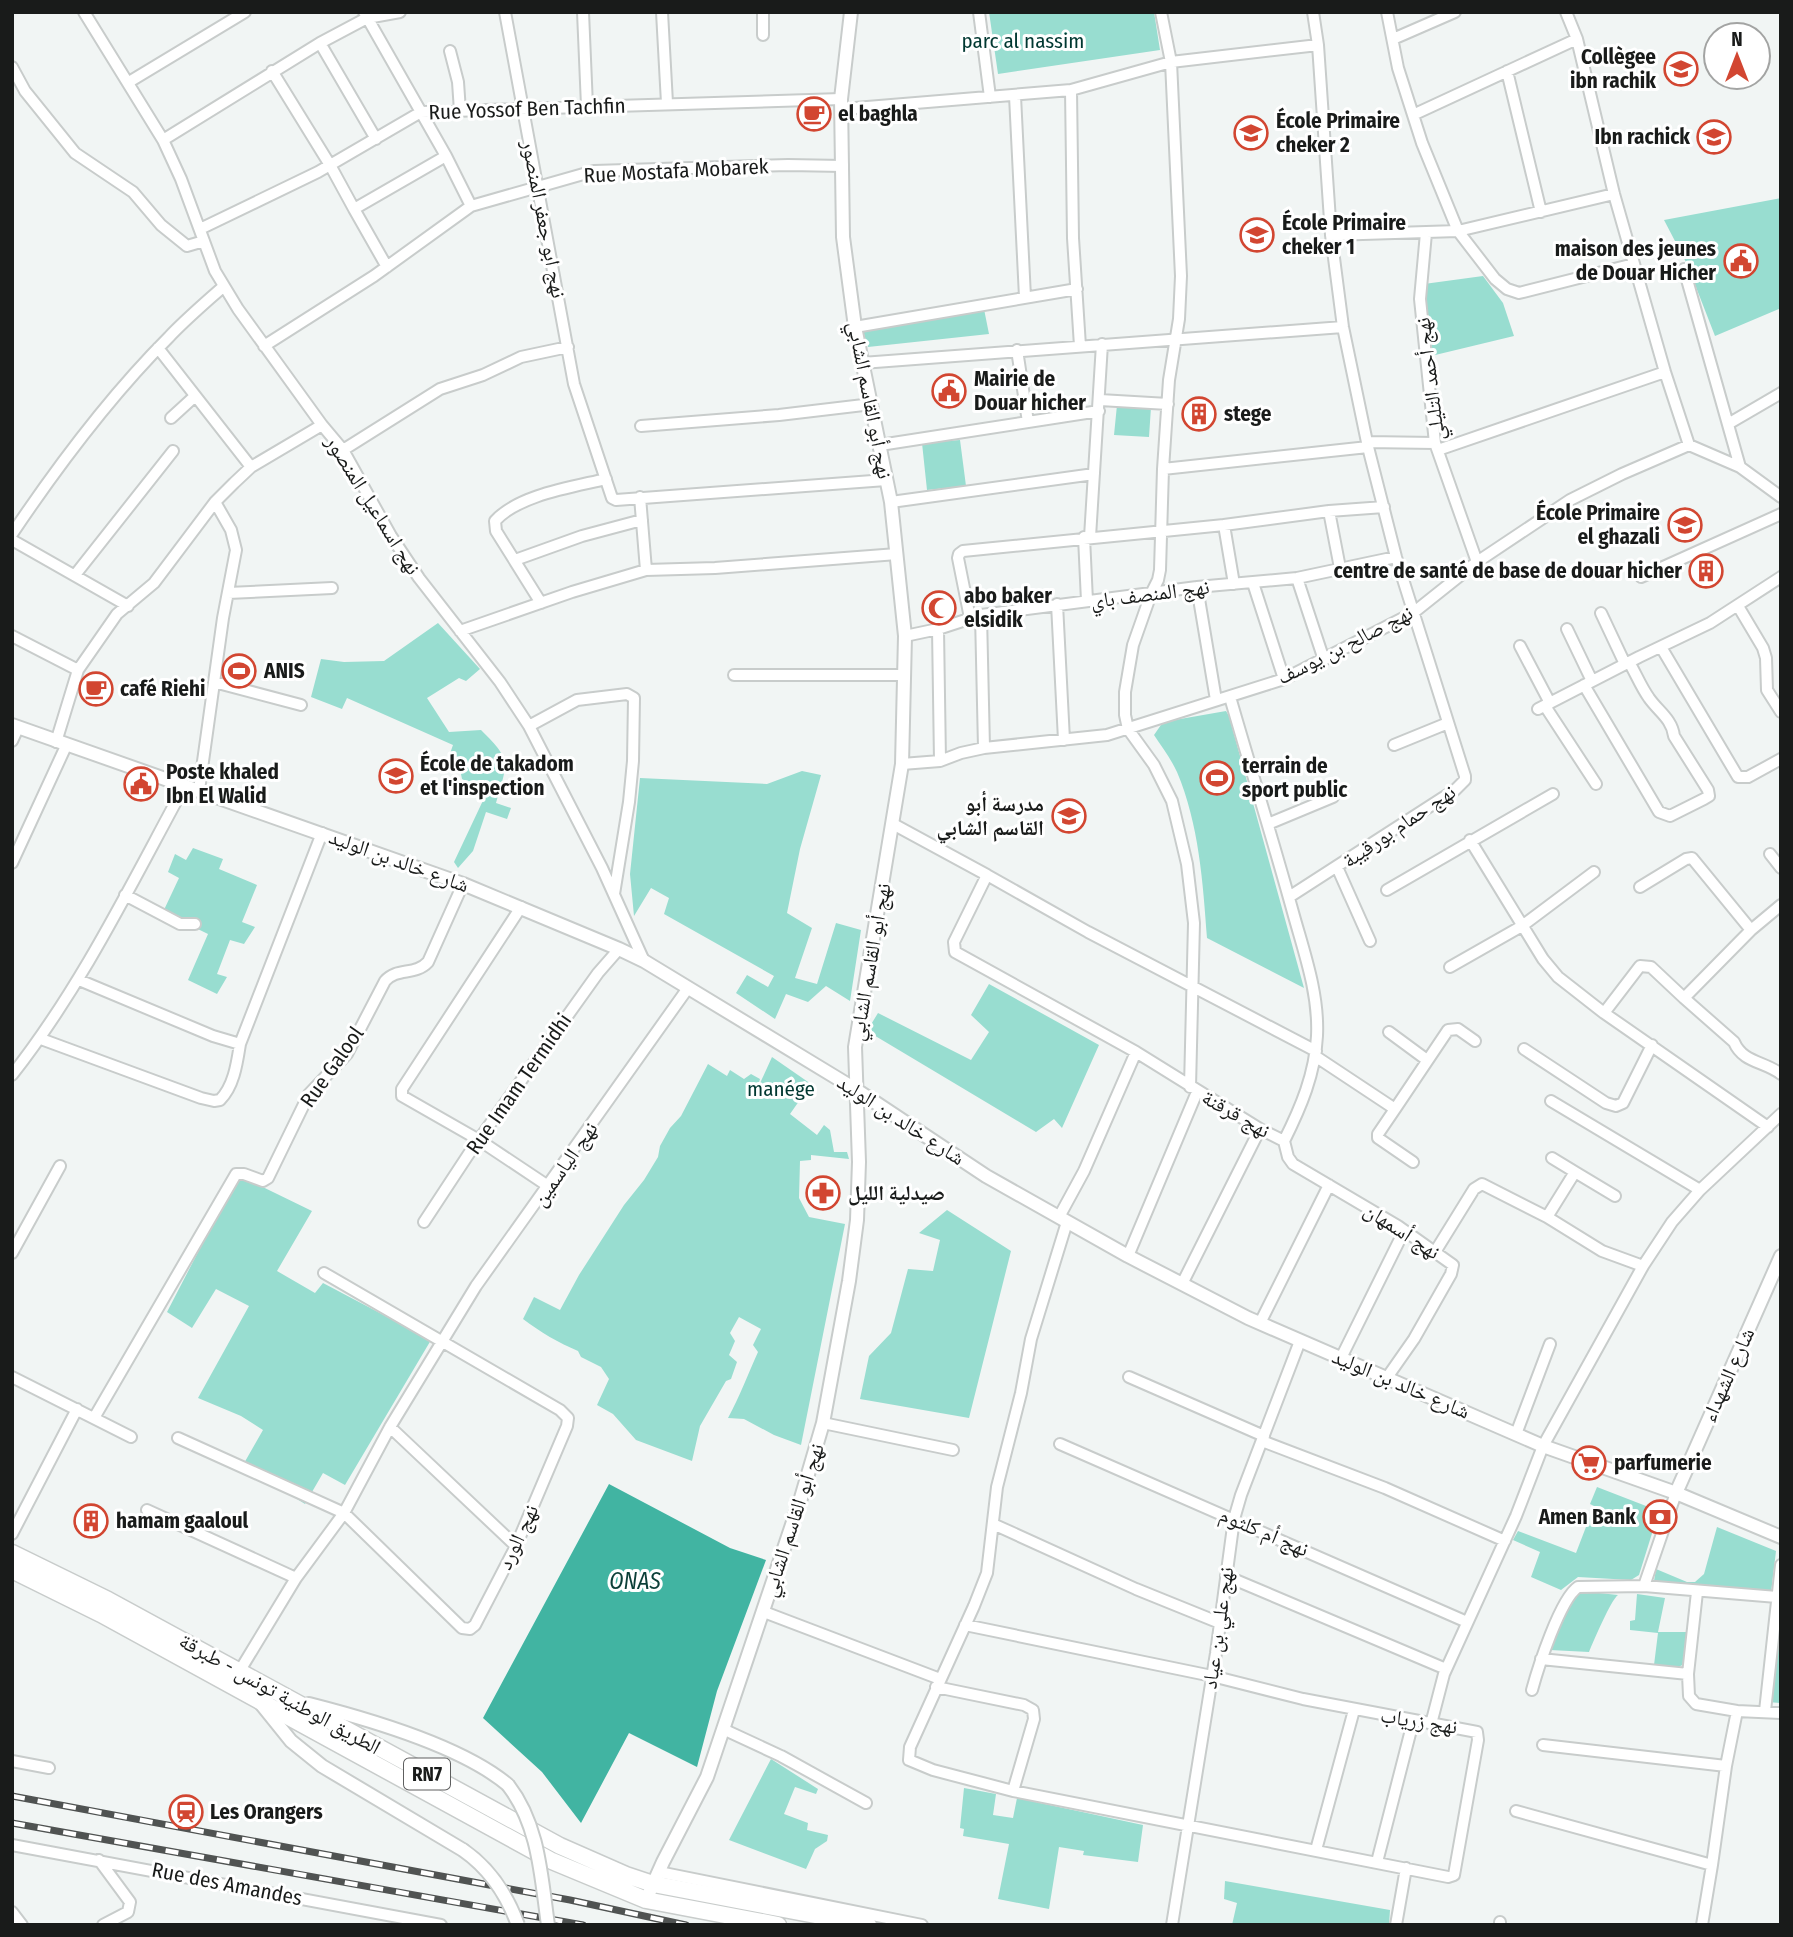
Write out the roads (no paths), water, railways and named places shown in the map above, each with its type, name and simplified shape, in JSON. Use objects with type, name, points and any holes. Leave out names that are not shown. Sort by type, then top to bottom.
[{"type":"main road","name":"الطريق الوطنية تونس - طبرقة","points":[[12,1553],[108,1600],[560,1846],[626,1875],[656,1878],[868,1925]]},
{"type":"main road","name":"الطريق الوطنية تونس - طبرقة","points":[[12,1570],[101,1614],[552,1861],[646,1900],[778,1925]]},
{"type":"street","name":"نهج اسماعيل المنصور","points":[[84,12],[163,140],[215,271],[224,286],[264,346],[343,450],[399,550],[500,682],[529,726],[645,961]]},
{"type":"street","points":[[129,82],[245,12]]},
{"type":"street","points":[[163,140],[365,15],[400,12]]},
{"type":"street","name":"نهج ابو جعفر المنصور","points":[[505,12],[574,384],[606,479]]},
{"type":"street","points":[[583,12],[587,106]]},
{"type":"street","points":[[662,12],[667,103]]},
{"type":"street","points":[[763,12],[763,35]]},
{"type":"street","name":"نهج أبو القاسم الشابي","points":[[646,1900],[707,1777],[764,1612],[823,1423],[857,1220],[859,1162],[855,1056],[902,764],[905,636],[891,502],[855,327],[843,237],[842,104],[851,12]]},
{"type":"street","points":[[979,12],[990,97]]},
{"type":"street","points":[[1128,1256],[1194,1089],[1193,897],[1172,802],[1163,781],[1128,729],[1125,715],[1133,645],[1150,594],[1158,580],[1167,404],[1174,339],[1179,319],[1181,276],[1171,62],[1161,12]]},
{"type":"street","name":"نهج حمام بورقيبة","points":[[1289,897],[1461,785],[1465,776],[1396,557],[1368,445],[1343,327],[1331,235],[1318,45],[1313,12]]},
{"type":"street","points":[[1387,12],[1398,68],[1426,153],[1458,230],[1495,279],[1512,292],[1527,292],[1634,264]]},
{"type":"street","points":[[1393,39],[1455,12]]},
{"type":"street","points":[[1566,12],[1577,39],[1614,194],[1689,445],[1740,467],[1781,497]]},
{"type":"street","points":[[365,15],[446,156],[471,206]]},
{"type":"street","points":[[1415,114],[1577,39]]},
{"type":"street","points":[[320,43],[376,139]]},
{"type":"street","name":"Rue Yossof Ben Tachfin","points":[[200,229],[330,165],[421,112],[667,103],[842,104],[1015,96],[1072,90],[1171,62],[1318,45]]},
{"type":"street","points":[[450,51],[458,82],[460,111]]},
{"type":"street","points":[[12,67],[25,91],[75,153],[134,192],[161,225],[187,246],[204,241]]},
{"type":"street","points":[[272,71],[330,165],[387,267]]},
{"type":"street","points":[[1507,71],[1541,212]]},
{"type":"street","points":[[1072,90],[1073,216],[1080,346]]},
{"type":"street","points":[[1015,96],[1025,297]]},
{"type":"street","points":[[354,209],[446,156]]},
{"type":"street","name":"Rue Mostafa Mobarek","points":[[264,346],[387,267],[471,206],[594,171],[788,165],[843,166]]},
{"type":"street","points":[[1331,235],[1458,230],[1614,194]]},
{"type":"street","name":"نهج أحمد التليلي","points":[[1426,233],[1420,299],[1436,447],[1477,562]]},
{"type":"street","points":[[1684,269],[1740,467]]},
{"type":"street","points":[[12,534],[75,446],[122,387],[158,348],[224,286]]},
{"type":"street","points":[[855,327],[1077,289]]},
{"type":"street","points":[[862,363],[1343,327]]},
{"type":"street","points":[[1087,601],[1087,537],[1100,405],[1102,344]]},
{"type":"street","points":[[343,450],[440,389],[520,357],[568,347]]},
{"type":"street","points":[[158,348],[251,467]]},
{"type":"street","points":[[1017,350],[1028,422]]},
{"type":"street","points":[[1163,469],[1368,445],[1436,447],[1665,372]]},
{"type":"street","points":[[1728,424],[1781,393]]},
{"type":"street","points":[[171,418],[194,397]]},
{"type":"street","points":[[641,426],[779,415],[872,404]]},
{"type":"street","points":[[880,445],[1028,422],[1100,405],[1167,404]]},
{"type":"street","points":[[12,863],[61,744],[78,670],[108,625],[154,583],[215,502],[251,467],[322,425]]},
{"type":"street","name":"نهج صالح بن يوسف","points":[[902,764],[940,761],[984,748],[1107,735],[1284,678],[1324,660],[1413,612],[1477,562],[1570,500],[1689,445]]},
{"type":"street","points":[[75,575],[173,451]]},
{"type":"street","points":[[891,502],[1094,474]]},
{"type":"street","points":[[541,603],[496,531],[495,523],[508,510],[533,499],[606,479],[613,499],[793,489],[886,480]]},
{"type":"street","points":[[640,497],[646,570]]},
{"type":"street","points":[[199,790],[236,545],[215,502]]},
{"type":"street","points":[[984,748],[976,616],[958,558],[960,552],[1384,507]]},
{"type":"street","points":[[1329,511],[1340,568]]},
{"type":"street","points":[[1641,577],[1781,514]]},
{"type":"street","points":[[514,560],[582,536],[642,520]]},
{"type":"street","points":[[1224,525],[1234,584]]},
{"type":"street","points":[[12,540],[128,606]]},
{"type":"street","points":[[460,631],[596,584],[646,570],[715,568],[897,554]]},
{"type":"street","name":"نهج المنصف باي","points":[[905,636],[938,629],[976,616],[1196,587],[1297,578],[1396,557]]},
{"type":"street","points":[[1544,706],[1710,623],[1781,577]]},
{"type":"street","points":[[1297,578],[1324,660]]},
{"type":"street","points":[[1253,583],[1284,678]]},
{"type":"street","points":[[1196,587],[1216,700]]},
{"type":"street","points":[[228,593],[332,588]]},
{"type":"street","points":[[1057,604],[1064,740]]},
{"type":"street","points":[[1738,606],[1763,648],[1767,690],[1781,712]]},
{"type":"street","points":[[1567,629],[1588,683],[1659,812],[1670,816],[1709,796],[1707,790],[1674,736],[1673,728],[1627,663],[1601,613]]},
{"type":"street","points":[[938,629],[940,761]]},
{"type":"street","points":[[12,636],[78,670]]},
{"type":"street","points":[[1520,646],[1544,706],[1596,784]]},
{"type":"street","points":[[1661,647],[1738,777],[1748,777],[1781,759]]},
{"type":"street","points":[[734,675],[905,675]]},
{"type":"street","points":[[214,682],[301,705]]},
{"type":"street","points":[[529,726],[577,700],[628,694],[634,698],[629,802],[614,894]]},
{"type":"street","name":"نهج قرقنة","points":[[987,875],[954,942],[955,952],[1136,1052],[1284,1141],[1306,1094],[1315,1053],[1316,1001],[1289,897],[1230,697]]},
{"type":"street","points":[[1394,745],[1448,723]]},
{"type":"street","points":[[12,741],[15,726]]},
{"type":"street","name":"شارع خالد بن الوليد","points":[[15,726],[463,884],[619,949],[645,961],[855,1088],[986,1176],[1182,1284],[1300,1341],[1543,1446],[1676,1493],[1781,1537]]},
{"type":"street","points":[[12,1075],[41,1039],[79,980],[185,785]]},
{"type":"street","points":[[1387,890],[1553,794]]},
{"type":"street","points":[[1268,824],[1333,797]]},
{"type":"street","points":[[893,824],[1315,1053],[1395,1108]]},
{"type":"street","points":[[41,1039],[214,1101],[224,1097],[237,1066],[240,1044],[322,833]]},
{"type":"street","points":[[1470,840],[1522,926],[1558,977],[1604,1013],[1768,1127]]},
{"type":"street","points":[[1770,855],[1781,868]]},
{"type":"street","points":[[1640,887],[1692,858],[1751,930]]},
{"type":"street","points":[[1337,867],[1370,941]]},
{"type":"street","points":[[1450,967],[1522,926],[1594,872]]},
{"type":"street","name":"Rue Galool","points":[[94,1418],[236,1174],[262,1181],[268,1178],[309,1094],[347,1054],[385,981],[396,973],[418,970],[428,962],[463,884]]},
{"type":"street","points":[[125,895],[180,924],[195,924]]},
{"type":"street","points":[[1684,998],[1751,930],[1781,905]]},
{"type":"street","points":[[520,907],[401,1092],[405,1099],[479,1140],[548,1186]]},
{"type":"street","name":"Rue Imam Termidhi","points":[[424,1222],[598,973],[619,949]]},
{"type":"street","points":[[1604,1013],[1640,965],[1651,967],[1734,1042],[1748,1059],[1769,1065],[1781,1073]]},
{"type":"street","points":[[79,980],[213,1036],[240,1044]]},
{"type":"street","name":"نهج الياسمين","points":[[239,1672],[296,1578],[344,1513],[390,1427],[477,1286],[688,988]]},
{"type":"street","points":[[1413,1161],[1378,1138],[1378,1134],[1450,1029],[1458,1029],[1475,1041]]},
{"type":"street","points":[[1389,1032],[1427,1060]]},
{"type":"street","points":[[1524,1049],[1606,1103],[1616,1106],[1623,1103],[1652,1045]]},
{"type":"street","points":[[1136,1052],[1063,1219],[1036,1317],[1021,1393],[997,1487],[989,1564],[965,1625],[910,1747],[909,1760],[933,1770],[1013,1791],[1406,1868],[1396,1925]]},
{"type":"street","points":[[1551,1101],[1700,1190]]},
{"type":"street","points":[[1431,1724],[1446,1669],[1505,1541],[1543,1446],[1643,1266],[1672,1222],[1700,1190],[1781,1114]]},
{"type":"street","points":[[1182,1284],[1260,1129]]},
{"type":"street","name":"نهج أسمهان","points":[[1284,1141],[1288,1157],[1293,1164],[1451,1262],[1451,1274],[1414,1339],[1386,1379]]},
{"type":"street","points":[[1552,1158],[1615,1196]]},
{"type":"street","points":[[12,1253],[60,1166]]},
{"type":"street","points":[[1547,1217],[1575,1172]]},
{"type":"street","points":[[1435,1252],[1479,1184],[1547,1217],[1602,1251],[1643,1266]]},
{"type":"street","points":[[1260,1323],[1329,1185]]},
{"type":"street","points":[[1341,1358],[1404,1231]]},
{"type":"street","name":"شارع الشهداء","points":[[1676,1493],[1781,1256]]},
{"type":"street","points":[[324,1273],[442,1341]]},
{"type":"street","name":"نهج الورد","points":[[344,1513],[466,1630],[475,1625],[516,1546],[568,1418],[560,1410],[442,1341]]},
{"type":"street","name":"نهج علي بن عياد","points":[[1172,1925],[1234,1519],[1300,1341]]},
{"type":"street","points":[[1516,1434],[1550,1344]]},
{"type":"street","points":[[12,1377],[131,1437]]},
{"type":"street","points":[[1129,1377],[1263,1438],[1505,1541]]},
{"type":"street","points":[[12,1534],[77,1409]]},
{"type":"street","points":[[823,1423],[953,1450]]},
{"type":"street","points":[[390,1427],[516,1546]]},
{"type":"street","points":[[178,1438],[344,1513]]},
{"type":"street","name":"نهج أم كلثوم","points":[[1060,1444],[1467,1622]]},
{"type":"street","points":[[1644,1586],[1676,1493]]},
{"type":"street","points":[[147,1510],[296,1578]]},
{"type":"street","points":[[993,1524],[1136,1589],[1220,1623]]},
{"type":"street","points":[[1765,1711],[1781,1565]]},
{"type":"street","points":[[1226,1576],[1446,1669]]},
{"type":"street","points":[[1532,1690],[1541,1659],[1574,1588],[1644,1586],[1777,1597]]},
{"type":"street","points":[[1697,1592],[1688,1674],[1688,1692],[1693,1702],[1737,1711],[1781,1713]]},
{"type":"street","points":[[764,1612],[938,1683],[1024,1705],[1033,1710],[1034,1719],[1013,1791]]},
{"type":"street","name":"نهج زرياب","points":[[965,1625],[1212,1675],[1354,1710],[1474,1730],[1479,1734],[1454,1875],[1448,1877],[1406,1868]]},
{"type":"street","points":[[1541,1659],[1688,1674]]},
{"type":"street","points":[[280,1694],[422,1740],[479,1765],[508,1785],[523,1807],[531,1826],[548,1925]]},
{"type":"street","points":[[258,1700],[291,1741],[322,1766],[463,1850],[482,1865],[501,1890],[518,1925]]},
{"type":"street","points":[[1315,1850],[1354,1710]]},
{"type":"street","points":[[1702,1925],[1737,1711]]},
{"type":"street","points":[[1377,1862],[1413,1721]]},
{"type":"street","points":[[724,1730],[781,1756],[866,1803]]},
{"type":"street","points":[[1544,1745],[1726,1766]]},
{"type":"street","points":[[12,1761],[49,1768]]},
{"type":"street","points":[[1516,1811],[1712,1865]]},
{"type":"street","name":"Rue des Amandes","points":[[14,1846],[441,1925]]},
{"type":"street","points":[[100,1860],[130,1902],[128,1912],[103,1925]]},
{"type":"street","points":[[656,1878],[922,1925]]},
{"type":"street","points":[[12,1912],[22,1925]]},
{"type":"water","name":"ONAS","points":[[609,1484],[730,1548],[766,1560],[717,1691],[697,1767],[629,1733],[581,1823],[542,1772],[483,1718]]},
{"type":"railway","points":[[12,1796],[570,1900],[686,1925]]},
{"type":"railway","points":[[12,1823],[583,1925]]},
{"type":"place","name":"Collègee ibn rachik","points":[[1681,69]]},
{"type":"place","name":"el baghla","points":[[814,114]]},
{"type":"place","name":"École Primaire cheker 2","points":[[1251,133]]},
{"type":"place","name":"Ibn rachick","points":[[1714,137]]},
{"type":"place","name":"École Primaire cheker 1","points":[[1257,235]]},
{"type":"place","name":"maison des jeunes de Douar Hicher","points":[[1741,261]]},
{"type":"place","name":"Mairie de Douar hicher","points":[[949,391]]},
{"type":"place","name":"stege","points":[[1199,414]]},
{"type":"place","name":"École Primaire el ghazali","points":[[1685,525]]},
{"type":"place","name":"centre de santé de base de douar hicher","points":[[1706,571]]},
{"type":"place","name":"abo baker elsidik","points":[[939,608]]},
{"type":"place","name":"ANIS","points":[[239,671]]},
{"type":"place","name":"café Riehi","points":[[96,689]]},
{"type":"place","name":"École de takadom et l'inspection","points":[[396,776]]},
{"type":"place","name":"terrain de sport public","points":[[1217,778]]},
{"type":"place","name":"Poste khaled Ibn El Walid","points":[[141,784]]},
{"type":"place","name":"مدرسة أبو القاسم الشابي","points":[[1069,816]]},
{"type":"place","name":"صيدلية الليل","points":[[823,1193]]},
{"type":"place","name":"parfumerie","points":[[1589,1463]]},
{"type":"place","name":"Amen Bank","points":[[1660,1517]]},
{"type":"place","name":"hamam gaaloul","points":[[91,1521]]},
{"type":"place","name":"Les Orangers","points":[[186,1812]]},
{"type":"park label","name":"parc al nassim","points":[[1023,41]]},
{"type":"park label","name":"manége","points":[[781,1089]]}]
